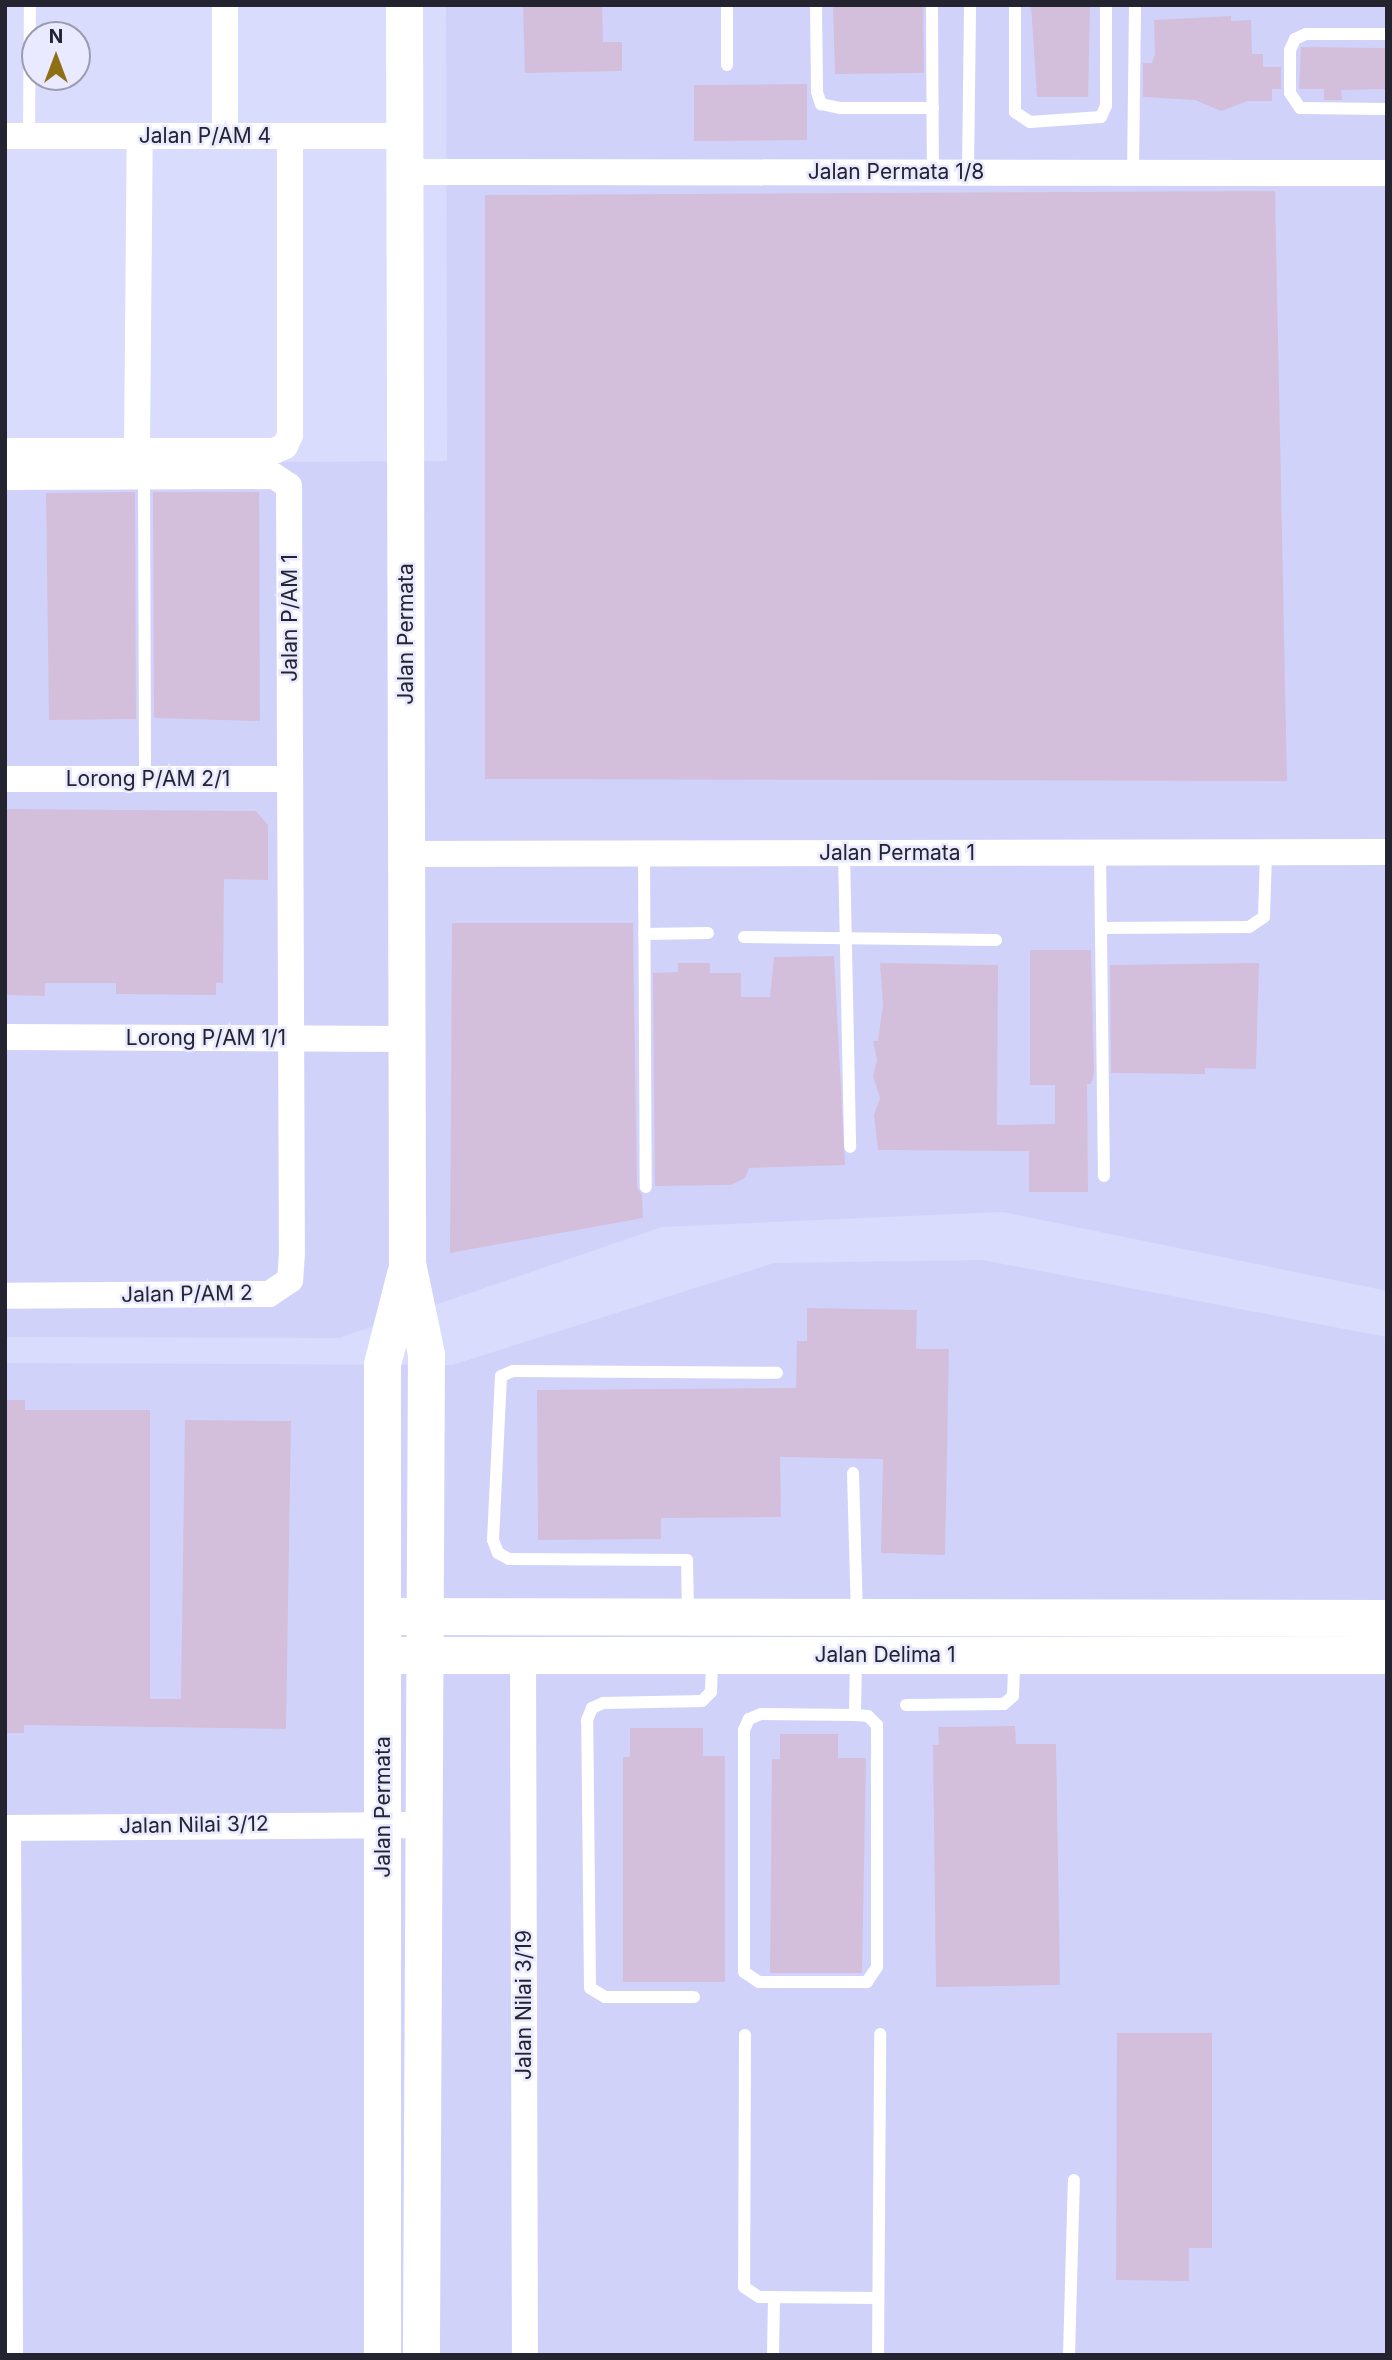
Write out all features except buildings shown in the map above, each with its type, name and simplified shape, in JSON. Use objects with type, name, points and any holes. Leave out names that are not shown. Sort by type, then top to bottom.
[{"type":"street","points":[[225,5],[225,136]]},
{"type":"street","name":"Jalan Permata","points":[[404,5],[407,1263],[426,1354],[421,2355]]},
{"type":"street","name":"Jalan P/AM 4","points":[[17,136],[404,136]]},
{"type":"street","points":[[137,451],[140,136]]},
{"type":"street","points":[[5,451],[274,451],[288,441],[290,136]]},
{"type":"street","name":"Jalan Permata 1/8","points":[[405,172],[1387,173]]},
{"type":"street","name":"Jalan P/AM 1","points":[[5,477],[274,476],[289,486],[291,1038]]},
{"type":"street","name":"Lorong P/AM 2/1","points":[[5,779],[290,779]]},
{"type":"street","name":"Jalan Permata 1","points":[[406,854],[1387,852]]},
{"type":"street","name":"Lorong P/AM 1/1","points":[[5,1037],[407,1039]]},
{"type":"street","name":"Jalan P/AM 2","points":[[5,1296],[269,1294],[285,1287],[292,1271],[291,1038]]},
{"type":"street","name":"Jalan Permata","points":[[382,2355],[382,1363],[407,1263]]},
{"type":"street","name":"Jalan Delima 1","points":[[384,1617],[688,1614],[1387,1618]]},
{"type":"street","name":"Jalan Delima 1","points":[[383,1655],[1387,1655]]},
{"type":"street","name":"Jalan Nilai 3/19","points":[[523,1655],[524,2355]]},
{"type":"street","name":"Jalan Nilai 3/12","points":[[6,1828],[382,1823],[423,1825]]},
{"type":"street","points":[[6,1828],[10,2355]]},
{"type":"lane","points":[[17,136],[30,5]]},
{"type":"lane","points":[[727,5],[727,65]]},
{"type":"lane","points":[[816,5],[817,92],[821,104],[840,108],[933,108]]},
{"type":"lane","points":[[932,5],[933,172]]},
{"type":"lane","points":[[968,172],[970,5]]},
{"type":"lane","points":[[1015,5],[1015,112],[1030,122],[1101,117],[1106,106],[1106,5]]},
{"type":"lane","points":[[1133,173],[1135,5]]},
{"type":"lane","points":[[1387,34],[1306,34],[1295,39],[1290,50],[1290,93],[1300,108],[1387,109]]},
{"type":"lane","points":[[144,476],[145,779]]},
{"type":"lane","points":[[844,853],[850,1147]]},
{"type":"lane","points":[[1100,853],[1104,1176]]},
{"type":"lane","points":[[1101,928],[1249,927],[1264,916],[1266,853]]},
{"type":"lane","points":[[644,854],[646,1187]]},
{"type":"lane","points":[[645,934],[708,933]]},
{"type":"lane","points":[[744,937],[996,940]]},
{"type":"lane","points":[[688,1614],[687,1560],[509,1559],[498,1553],[493,1540],[501,1376],[513,1371],[777,1373]]},
{"type":"lane","points":[[853,1473],[857,1617]]},
{"type":"lane","points":[[694,1997],[605,1997],[590,1988],[587,1720],[592,1707],[603,1703],[702,1701],[711,1692],[712,1655]]},
{"type":"lane","points":[[906,1705],[1004,1704],[1013,1696],[1014,1655]]},
{"type":"lane","points":[[855,1715],[856,1656]]},
{"type":"lane","points":[[761,1714],[855,1715],[868,1716],[877,1725],[875,1973],[860,1983],[753,1981],[743,1966],[744,1730],[749,1719],[761,1714]]},
{"type":"lane","points":[[878,2355],[880,2034]]},
{"type":"lane","points":[[745,2035],[743,2281],[753,2296],[878,2298]]},
{"type":"lane","points":[[1069,2355],[1074,2180]]},
{"type":"lane","points":[[773,2355],[774,2297]]},
{"type":"shaded area","points":[[446,5],[1387,5],[1387,1291],[1003,1212],[662,1227],[339,1338],[5,1337],[5,464],[447,461]]},
{"type":"shaded area","points":[[983,1260],[1387,1337],[1387,2355],[5,2355],[5,1363],[452,1365],[774,1263]]}]
